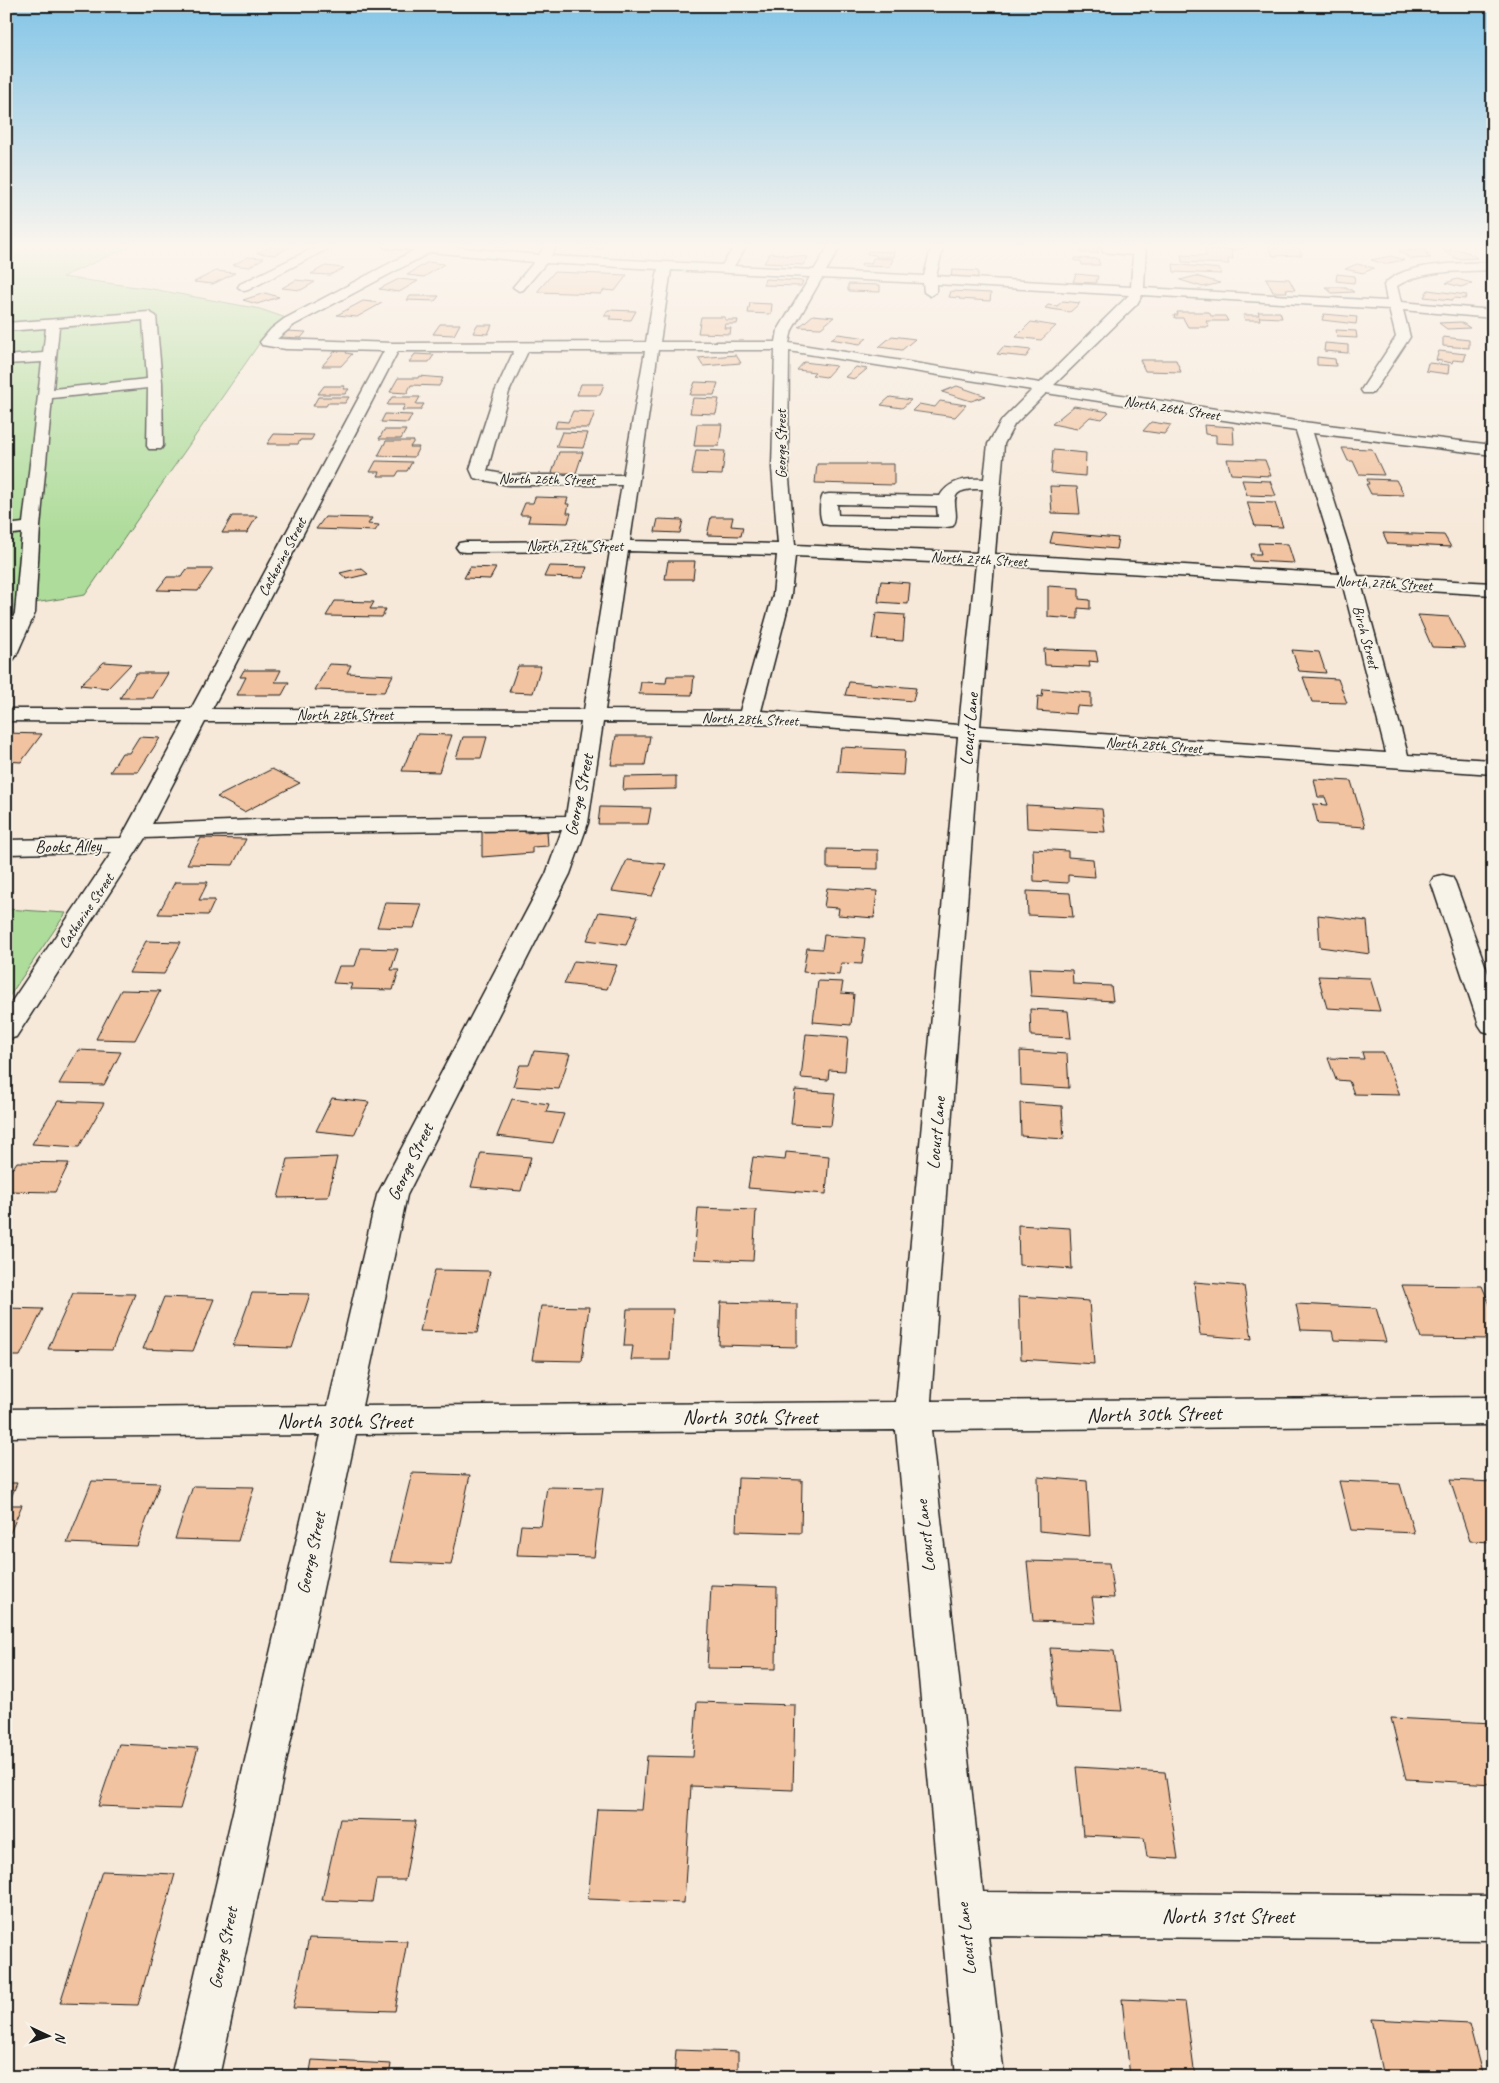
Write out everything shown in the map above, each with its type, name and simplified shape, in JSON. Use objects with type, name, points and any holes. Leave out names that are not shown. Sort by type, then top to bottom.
[{"type":"street","points":[[6,656],[25,613],[31,527],[51,341]]},
{"type":"street","points":[[151,341],[155,383],[155,446]]},
{"type":"street","points":[[268,341],[286,345],[393,347]]},
{"type":"street","name":"George Street","points":[[195,2077],[392,1195],[558,874],[576,823],[653,341]]},
{"type":"street","name":"George Street","points":[[750,718],[782,595],[787,550],[780,468],[783,341]]},
{"type":"street","name":"Locust Lane","points":[[980,2077],[912,1416],[969,732],[996,444],[1007,423],[1092,341]]},
{"type":"street","points":[[1368,390],[1400,341]]},
{"type":"street","name":"North 26th Street","points":[[523,346],[502,392],[478,469],[480,475],[508,480],[630,480]]},
{"type":"street","name":"North 26th Street","points":[[393,347],[782,346],[1303,427],[1493,450]]},
{"type":"street","name":"Catherine Street","points":[[6,1031],[134,838],[393,347]]},
{"type":"street","points":[[6,360],[50,357]]},
{"type":"street","points":[[46,394],[155,383]]},
{"type":"street","name":"Birch Street","points":[[1303,427],[1352,581],[1399,761]]},
{"type":"street","points":[[946,502],[829,499],[829,520],[947,522],[946,502],[956,488],[965,484],[992,485]]},
{"type":"street","points":[[6,530],[31,527]]},
{"type":"street","name":"North 27th Street","points":[[465,547],[620,546],[787,550],[986,559],[1493,589]]},
{"type":"street","name":"North 28th Street","points":[[6,716],[594,716],[750,718],[1493,768]]},
{"type":"street","name":"Books Alley","points":[[6,847],[284,826],[576,823]]},
{"type":"street","points":[[1443,882],[1493,1025]]},
{"type":"street","name":"North 30th Street","points":[[6,1423],[1493,1410]]},
{"type":"street","name":"North 31st Street","points":[[963,1914],[1493,1918]]},
{"type":"green space","points":[[6,341],[261,341],[85,595],[15,606],[6,652]]},
{"type":"green space","points":[[6,909],[66,913],[6,1001]]},
{"type":"building","points":[[844,341],[863,341],[860,344]]},
{"type":"building","points":[[886,341],[912,341],[902,350],[879,347]]},
{"type":"building","points":[[1443,341],[1469,341],[1469,348],[1443,346]]},
{"type":"building","points":[[1325,343],[1348,345],[1348,353],[1324,351]]},
{"type":"building","points":[[1003,347],[1031,350],[1026,357],[997,354]]},
{"type":"building","points":[[335,351],[347,351],[346,353],[352,354],[341,366],[322,366]]},
{"type":"building","points":[[1439,351],[1466,354],[1464,361],[1453,360],[1452,363],[1436,360]]},
{"type":"building","points":[[415,354],[434,355],[429,362],[409,362]]},
{"type":"building","points":[[736,355],[741,363],[703,366],[698,358]]},
{"type":"building","points":[[1317,357],[1335,359],[1336,366],[1317,365]]},
{"type":"building","points":[[1140,360],[1176,360],[1181,372],[1145,371]]},
{"type":"building","points":[[804,362],[836,366],[826,377],[812,375],[815,372],[797,370]]},
{"type":"building","points":[[1428,363],[1449,365],[1448,374],[1426,371]]},
{"type":"building","points":[[856,367],[867,369],[855,379],[845,377]]},
{"type":"building","points":[[419,376],[443,378],[439,386],[411,385],[407,393],[390,392],[398,378],[418,378]]},
{"type":"building","points":[[695,382],[718,383],[714,395],[690,395]]},
{"type":"building","points":[[581,384],[604,384],[600,395],[577,395]]},
{"type":"building","points":[[324,386],[345,386],[343,389],[349,389],[345,394],[318,394]]},
{"type":"building","points":[[957,386],[986,396],[971,401],[942,392]]},
{"type":"building","points":[[318,397],[349,397],[345,403],[328,403],[326,406],[313,406]]},
{"type":"building","points":[[392,397],[420,397],[416,404],[424,404],[420,410],[402,410],[405,405],[387,405]]},
{"type":"building","points":[[890,397],[911,400],[902,408],[881,405]]},
{"type":"building","points":[[693,398],[719,399],[716,414],[690,413]]},
{"type":"building","points":[[940,401],[966,405],[955,417],[912,411],[919,404],[935,407]]},
{"type":"building","points":[[1074,406],[1109,412],[1102,419],[1090,417],[1077,429],[1052,424]]},
{"type":"building","points":[[573,411],[595,412],[589,428],[555,428],[557,421],[568,422]]},
{"type":"building","points":[[385,414],[412,415],[408,423],[381,422]]},
{"type":"building","points":[[1151,422],[1171,425],[1164,434],[1143,431]]},
{"type":"building","points":[[697,424],[722,424],[719,446],[694,446]]},
{"type":"building","points":[[1204,425],[1233,427],[1234,444],[1216,443],[1216,435],[1205,434]]},
{"type":"building","points":[[384,430],[406,430],[401,439],[379,439]]},
{"type":"building","points":[[562,432],[588,433],[583,448],[556,447]]},
{"type":"building","points":[[274,434],[314,435],[311,440],[300,440],[298,444],[267,444]]},
{"type":"building","points":[[386,441],[414,441],[410,447],[419,447],[414,457],[378,456]]},
{"type":"building","points":[[1342,448],[1372,449],[1384,475],[1359,474],[1353,461],[1348,461]]},
{"type":"building","points":[[696,450],[725,451],[722,475],[692,474]]},
{"type":"building","points":[[1053,450],[1086,453],[1085,476],[1051,473]]},
{"type":"building","points":[[559,452],[583,452],[576,473],[552,473]]},
{"type":"building","points":[[1227,459],[1265,460],[1271,476],[1231,474]]},
{"type":"building","points":[[376,461],[412,462],[407,471],[399,471],[396,476],[378,476],[380,472],[370,472]]},
{"type":"building","points":[[817,464],[894,464],[894,485],[815,483]]},
{"type":"building","points":[[1367,479],[1396,480],[1404,495],[1371,494],[1366,484],[1369,484]]},
{"type":"building","points":[[1242,480],[1270,481],[1276,496],[1247,495]]},
{"type":"building","points":[[1050,486],[1077,487],[1080,514],[1052,513]]},
{"type":"building","points":[[535,497],[568,498],[566,504],[569,504],[567,513],[571,513],[568,523],[528,522],[530,515],[520,515],[525,503],[533,503]]},
{"type":"building","points":[[1247,502],[1275,503],[1283,527],[1255,526]]},
{"type":"building","points":[[232,516],[257,516],[247,533],[222,533]]},
{"type":"building","points":[[325,517],[372,518],[368,524],[379,525],[375,531],[316,529]]},
{"type":"building","points":[[711,517],[733,517],[731,526],[743,527],[741,536],[707,535]]},
{"type":"building","points":[[658,519],[683,520],[680,533],[655,532]]},
{"type":"building","points":[[1053,532],[1118,538],[1116,549],[1050,543]]},
{"type":"building","points":[[1383,533],[1444,535],[1451,547],[1388,544]]},
{"type":"building","points":[[1258,543],[1288,544],[1294,563],[1252,561],[1250,554],[1261,554]]},
{"type":"building","points":[[668,561],[695,561],[693,579],[665,579]]},
{"type":"building","points":[[549,566],[587,567],[583,578],[544,577]]},
{"type":"building","points":[[470,567],[496,568],[490,579],[464,578]]},
{"type":"building","points":[[361,568],[368,574],[347,579],[340,573]]},
{"type":"building","points":[[187,569],[213,569],[198,591],[157,590],[167,577],[181,577]]},
{"type":"building","points":[[881,581],[910,583],[908,604],[878,602]]},
{"type":"building","points":[[1048,586],[1079,588],[1079,599],[1090,600],[1090,609],[1078,608],[1078,619],[1048,617]]},
{"type":"building","points":[[335,601],[374,602],[370,609],[386,609],[382,617],[326,616]]},
{"type":"building","points":[[876,613],[905,615],[903,641],[872,639]]},
{"type":"building","points":[[1418,615],[1449,617],[1465,648],[1432,647]]},
{"type":"building","points":[[1044,649],[1096,651],[1098,662],[1089,661],[1090,667],[1045,665]]},
{"type":"building","points":[[1292,650],[1319,652],[1326,673],[1299,671]]},
{"type":"building","points":[[104,662],[131,664],[108,688],[80,685]]},
{"type":"building","points":[[329,664],[351,665],[347,673],[393,675],[384,692],[315,690]]},
{"type":"building","points":[[518,666],[541,666],[533,693],[509,692]]},
{"type":"building","points":[[244,670],[281,670],[275,682],[289,682],[282,695],[237,695],[246,677],[240,677]]},
{"type":"building","points":[[136,673],[168,673],[153,698],[120,698]]},
{"type":"building","points":[[667,676],[694,676],[692,695],[639,694],[641,682],[666,683]]},
{"type":"building","points":[[1303,677],[1338,679],[1347,703],[1312,702]]},
{"type":"building","points":[[849,682],[916,688],[913,701],[845,695]]},
{"type":"building","points":[[1043,689],[1091,693],[1091,707],[1077,706],[1076,714],[1037,711],[1038,696],[1042,697]]},
{"type":"building","points":[[6,733],[42,734],[21,762],[6,761]]},
{"type":"building","points":[[417,734],[452,735],[439,772],[402,771]]},
{"type":"building","points":[[616,736],[650,736],[645,765],[611,765]]},
{"type":"building","points":[[139,737],[160,738],[138,772],[110,772],[122,753],[129,753]]},
{"type":"building","points":[[463,737],[487,737],[481,758],[456,758]]},
{"type":"building","points":[[841,747],[905,750],[903,775],[838,772]]},
{"type":"building","points":[[272,769],[300,783],[244,812],[217,797]]},
{"type":"building","points":[[676,776],[676,789],[623,790],[624,777]]},
{"type":"building","points":[[1314,779],[1351,781],[1365,827],[1318,824],[1313,804],[1328,805],[1325,797],[1318,797]]},
{"type":"building","points":[[1026,805],[1102,809],[1105,832],[1027,828]]},
{"type":"building","points":[[600,807],[651,808],[648,824],[598,824]]},
{"type":"building","points":[[494,828],[494,831],[525,829],[525,833],[547,831],[548,846],[532,847],[532,853],[482,857],[482,831],[477,832],[478,829]]},
{"type":"building","points":[[201,838],[246,839],[233,865],[187,864]]},
{"type":"building","points":[[827,849],[878,850],[878,869],[827,868]]},
{"type":"building","points":[[1033,849],[1068,851],[1068,857],[1093,859],[1095,877],[1068,875],[1068,883],[1034,881]]},
{"type":"building","points":[[627,860],[666,864],[652,896],[612,891]]},
{"type":"building","points":[[175,882],[208,882],[199,900],[215,900],[208,915],[158,914]]},
{"type":"building","points":[[827,888],[877,891],[874,918],[838,915],[839,908],[824,907]]},
{"type":"building","points":[[1027,891],[1070,893],[1073,917],[1028,915]]},
{"type":"building","points":[[385,903],[422,904],[414,928],[377,927]]},
{"type":"building","points":[[599,912],[638,916],[626,945],[587,940]]},
{"type":"building","points":[[1318,915],[1367,921],[1370,954],[1320,947]]},
{"type":"building","points":[[824,935],[865,938],[862,964],[841,963],[839,975],[803,972],[807,948],[822,949]]},
{"type":"building","points":[[146,941],[181,942],[164,974],[129,973]]},
{"type":"building","points":[[361,948],[398,949],[391,970],[399,970],[393,990],[350,989],[352,984],[333,983],[339,966],[355,966]]},
{"type":"building","points":[[574,961],[617,965],[607,989],[564,984]]},
{"type":"building","points":[[1029,968],[1072,970],[1073,984],[1111,986],[1113,1001],[1031,996]]},
{"type":"building","points":[[1318,976],[1370,978],[1380,1011],[1327,1008]]},
{"type":"building","points":[[818,981],[843,982],[841,993],[854,994],[851,1025],[813,1022]]},
{"type":"building","points":[[121,990],[160,991],[135,1040],[96,1039]]},
{"type":"building","points":[[1030,1009],[1068,1011],[1071,1038],[1031,1036]]},
{"type":"building","points":[[806,1034],[848,1037],[845,1071],[829,1070],[828,1080],[801,1078]]},
{"type":"building","points":[[78,1050],[121,1052],[104,1085],[59,1084]]},
{"type":"building","points":[[534,1051],[570,1054],[559,1089],[513,1086],[520,1065],[529,1065]]},
{"type":"building","points":[[1020,1051],[1067,1054],[1069,1088],[1021,1085]]},
{"type":"building","points":[[1362,1052],[1383,1052],[1400,1095],[1354,1094],[1349,1081],[1336,1080],[1328,1058],[1364,1059]]},
{"type":"building","points":[[795,1090],[835,1093],[831,1126],[791,1124]]},
{"type":"building","points":[[332,1098],[369,1102],[354,1135],[316,1131]]},
{"type":"building","points":[[512,1099],[549,1104],[546,1112],[564,1114],[553,1143],[497,1136]]},
{"type":"building","points":[[58,1101],[104,1103],[79,1147],[32,1144]]},
{"type":"building","points":[[1020,1103],[1062,1106],[1064,1139],[1021,1136]]},
{"type":"building","points":[[786,1152],[829,1156],[826,1194],[748,1188],[753,1157],[785,1160]]},
{"type":"building","points":[[481,1153],[531,1157],[521,1191],[471,1187]]},
{"type":"building","points":[[337,1157],[328,1197],[278,1198],[288,1159]]},
{"type":"building","points":[[17,1162],[69,1163],[55,1192],[6,1191],[6,1168],[13,1168]]},
{"type":"building","points":[[698,1208],[756,1210],[753,1261],[694,1259]]},
{"type":"building","points":[[1018,1225],[1070,1228],[1072,1269],[1019,1265]]},
{"type":"building","points":[[435,1270],[490,1271],[477,1333],[420,1331]]},
{"type":"building","points":[[1194,1282],[1244,1286],[1252,1339],[1200,1335]]},
{"type":"building","points":[[1402,1285],[1482,1286],[1493,1312],[1493,1339],[1421,1338]]},
{"type":"building","points":[[73,1293],[135,1294],[112,1350],[48,1349]]},
{"type":"building","points":[[252,1293],[310,1294],[292,1348],[233,1346]]},
{"type":"building","points":[[1019,1296],[1089,1301],[1094,1364],[1021,1359]]},
{"type":"building","points":[[164,1297],[214,1299],[193,1351],[143,1349]]},
{"type":"building","points":[[721,1302],[797,1304],[797,1347],[719,1345]]},
{"type":"building","points":[[1296,1304],[1376,1308],[1386,1342],[1334,1340],[1332,1331],[1301,1330]]},
{"type":"building","points":[[541,1306],[589,1307],[582,1361],[532,1360]]},
{"type":"building","points":[[6,1308],[43,1309],[20,1356],[6,1356]]},
{"type":"building","points":[[627,1309],[673,1309],[670,1360],[631,1360],[633,1346],[624,1346]]},
{"type":"building","points":[[412,1473],[470,1475],[451,1565],[390,1562]]},
{"type":"building","points":[[1038,1477],[1087,1481],[1090,1536],[1039,1531]]},
{"type":"building","points":[[738,1478],[802,1480],[801,1533],[736,1531]]},
{"type":"building","points":[[1450,1480],[1493,1482],[1493,1542],[1470,1541]]},
{"type":"building","points":[[92,1481],[160,1483],[137,1546],[67,1543]]},
{"type":"building","points":[[1339,1481],[1400,1484],[1414,1533],[1351,1530]]},
{"type":"building","points":[[6,1483],[17,1483],[8,1505],[22,1505],[10,1533],[6,1533]]},
{"type":"building","points":[[193,1486],[254,1487],[238,1541],[175,1539]]},
{"type":"building","points":[[547,1487],[603,1488],[594,1557],[517,1555],[521,1525],[541,1526]]},
{"type":"building","points":[[1027,1561],[1109,1563],[1114,1598],[1092,1597],[1096,1623],[1033,1621]]},
{"type":"building","points":[[711,1585],[777,1587],[776,1669],[707,1668]]},
{"type":"building","points":[[1050,1648],[1114,1651],[1122,1711],[1056,1708]]},
{"type":"building","points":[[697,1702],[795,1705],[793,1790],[691,1786],[684,1903],[588,1899],[597,1809],[642,1810],[647,1756],[693,1757]]},
{"type":"building","points":[[1391,1718],[1493,1723],[1493,1784],[1406,1779]]},
{"type":"building","points":[[119,1744],[198,1748],[180,1809],[98,1806]]},
{"type":"building","points":[[1076,1767],[1165,1772],[1178,1859],[1147,1857],[1144,1838],[1083,1835]]},
{"type":"building","points":[[340,1819],[416,1821],[405,1880],[376,1880],[372,1902],[322,1900]]},
{"type":"building","points":[[102,1871],[175,1874],[138,2005],[60,2003]]},
{"type":"building","points":[[309,1938],[407,1941],[395,2011],[293,2008]]},
{"type":"building","points":[[1122,1999],[1185,2002],[1195,2077],[1130,2077]]},
{"type":"building","points":[[1371,2019],[1469,2024],[1483,2077],[1383,2077]]},
{"type":"building","points":[[676,2050],[738,2052],[738,2076],[779,2077],[674,2077]]},
{"type":"building","points":[[312,2060],[391,2064],[389,2077],[309,2077]]}]
